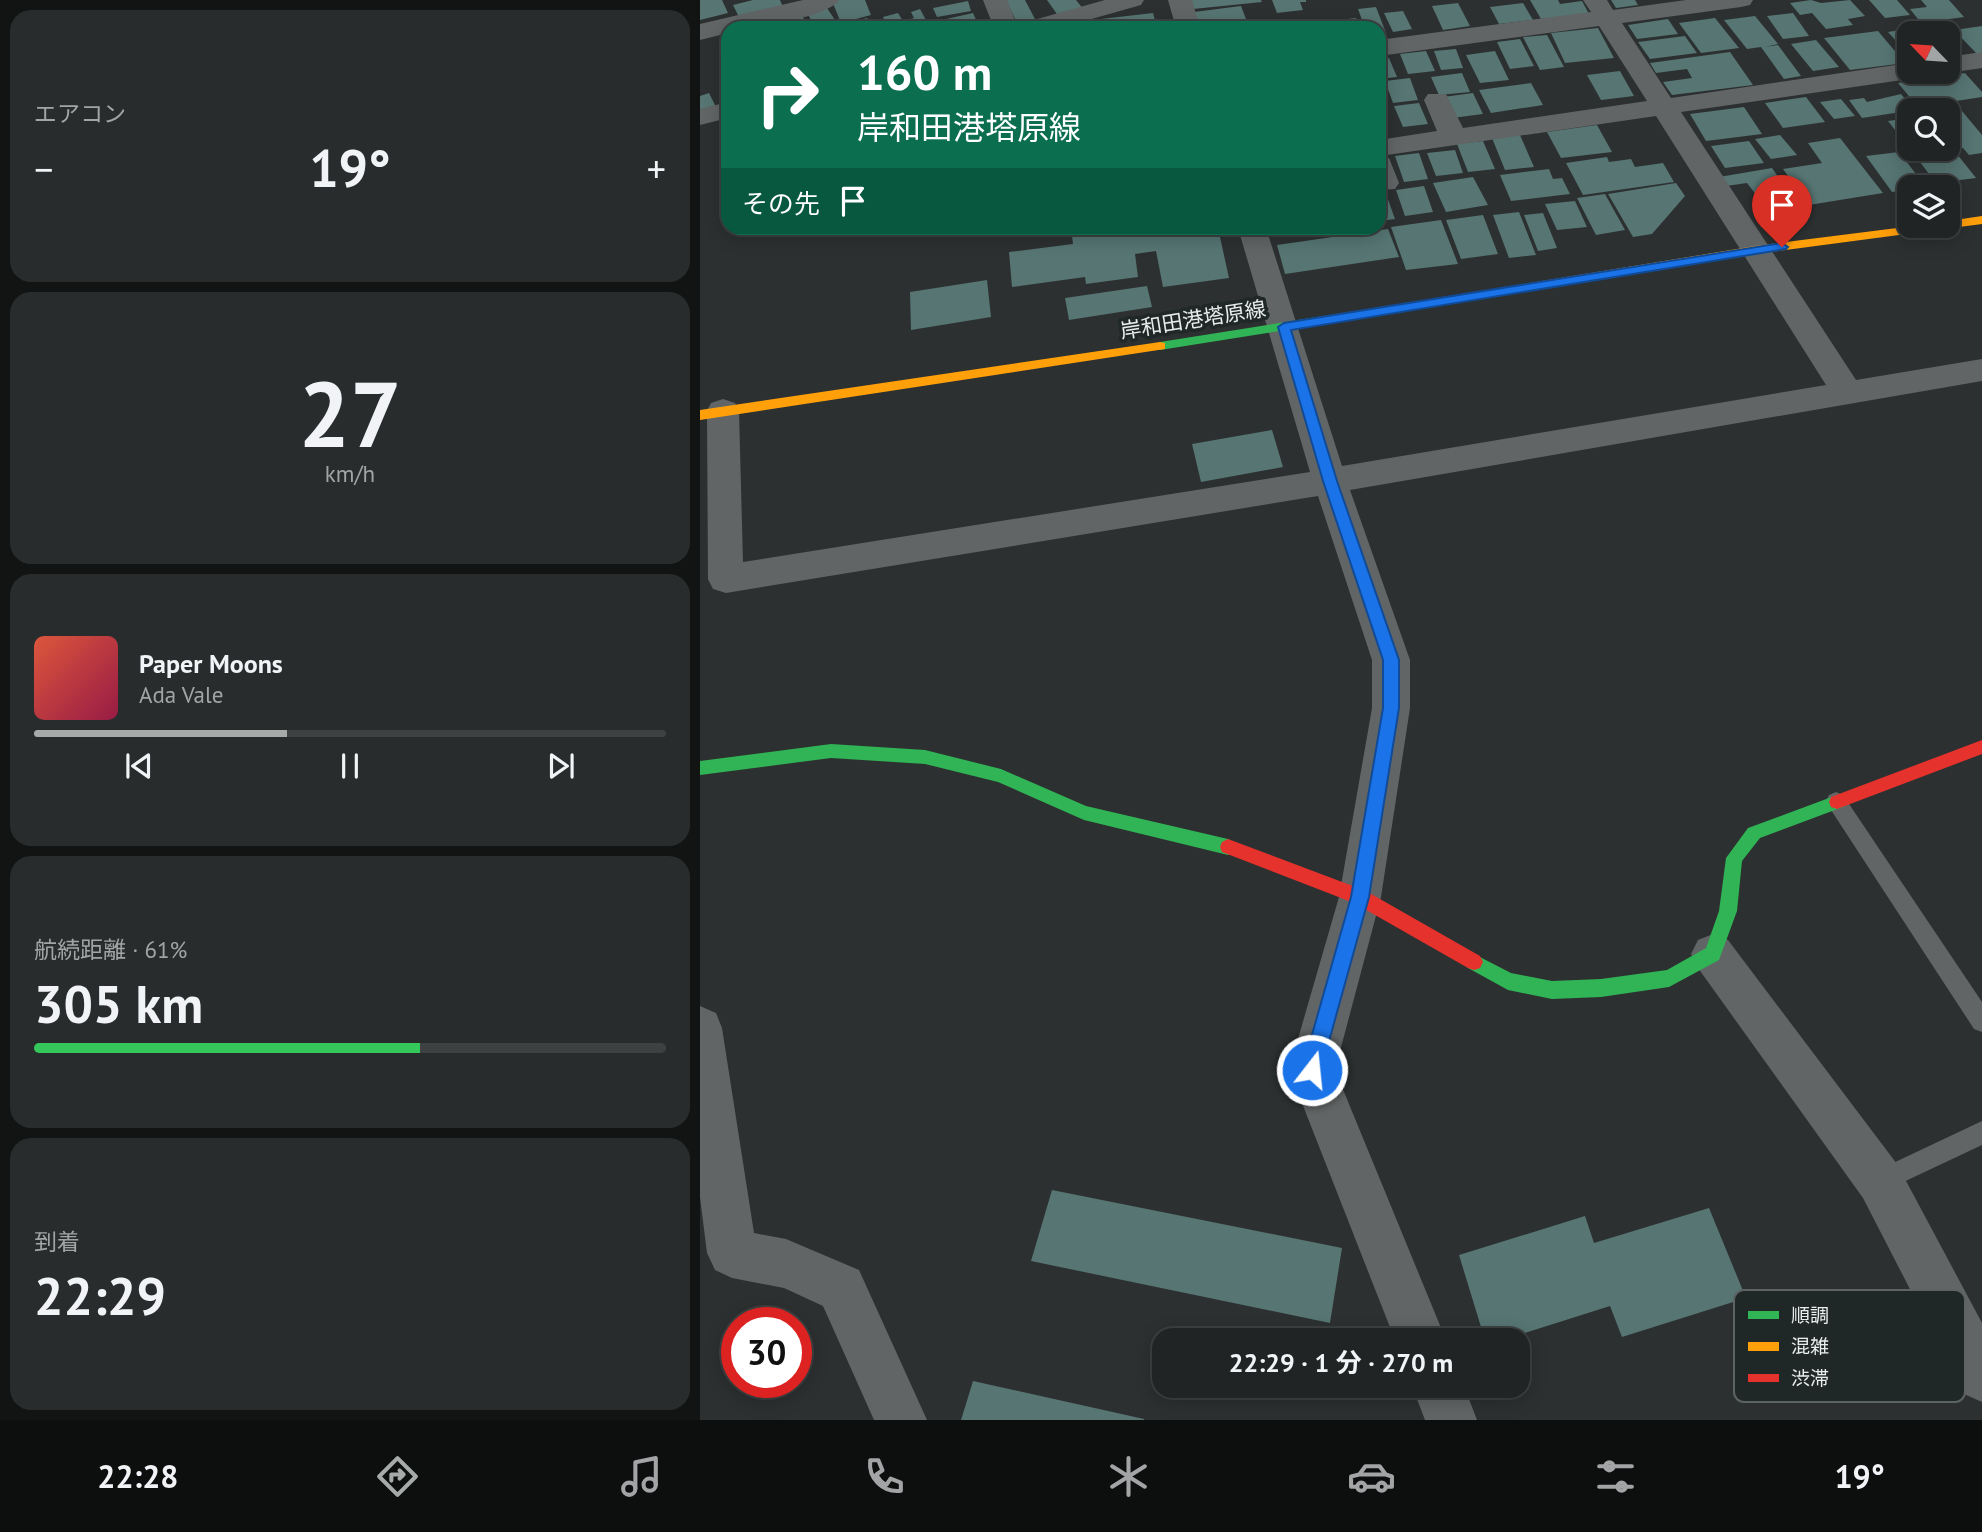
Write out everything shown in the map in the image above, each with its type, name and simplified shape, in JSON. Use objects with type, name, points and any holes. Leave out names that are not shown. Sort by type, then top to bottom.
[{"type":"main road","points":[[1960,223],[1982,220]]},
{"type":"main road","name":"岸和田港塔原線","points":[[711,413],[1284,327],[1755,250],[1897,232]]},
{"type":"main road","points":[[700,768],[831,751],[925,757],[1001,776],[1084,813],[1234,848],[1360,897],[1508,981],[1552,990],[1601,988],[1669,978],[1713,954],[1728,911],[1734,858],[1754,833],[1982,747]]},
{"type":"street","points":[[749,21],[798,10],[827,0]]},
{"type":"street","points":[[995,0],[1003,21]]},
{"type":"street","points":[[1057,21],[1132,0]]},
{"type":"street","points":[[1180,0],[1186,21]]},
{"type":"street","points":[[1386,47],[1601,9],[1741,0]]},
{"type":"street","points":[[1601,9],[1849,395]]},
{"type":"street","points":[[700,32],[721,27]]},
{"type":"street","points":[[1960,64],[1982,61]]},
{"type":"street","points":[[1386,147],[1897,73]]},
{"type":"street","points":[[1437,100],[1453,136]]},
{"type":"street","points":[[700,117],[721,112]]},
{"type":"street","points":[[1254,235],[1330,481],[1391,660],[1391,708],[1360,897],[1312,1070],[1415,1328]]},
{"type":"street","points":[[711,413],[726,579],[1849,395],[1982,370]]},
{"type":"street","points":[[1713,954],[1880,1181],[1937,1290]]},
{"type":"street","points":[[700,1028],[709,1156],[732,1253],[786,1264],[841,1288],[901,1420]]},
{"type":"street","points":[[1965,1344],[1982,1376]]},
{"type":"street","points":[[1443,1398],[1451,1420]]},
{"type":"lane","points":[[1836,801],[1982,1021]]},
{"type":"lane","points":[[1880,1181],[1982,1133]]},
{"type":"building","points":[[700,0],[722,0],[728,13],[700,20]]},
{"type":"building","points":[[753,0],[780,0],[783,7],[739,17],[733,5]]},
{"type":"building","points":[[865,0],[871,15],[840,21],[832,1]]},
{"type":"building","points":[[1006,0],[1025,0],[1036,21],[1016,21]]},
{"type":"building","points":[[1047,0],[1076,0],[1084,10],[1059,17]]},
{"type":"building","points":[[1190,0],[1261,0],[1262,2],[1193,9]]},
{"type":"building","points":[[1272,0],[1306,2],[1300,2],[1303,10],[1277,13]]},
{"type":"building","points":[[1530,0],[1558,0],[1560,4],[1582,1],[1589,14],[1541,19]]},
{"type":"building","points":[[1611,0],[1635,0],[1638,5],[1616,8]]},
{"type":"building","points":[[1811,0],[1821,3],[1850,0],[1865,16],[1848,19],[1853,25],[1826,29],[1812,13],[1800,15],[1790,3]]},
{"type":"building","points":[[1869,0],[1897,0],[1910,15],[1885,18]]},
{"type":"building","points":[[1921,0],[1949,0],[1964,17],[1919,21],[1910,9],[1927,7]]},
{"type":"building","points":[[968,1],[971,11],[937,17],[933,8]]},
{"type":"building","points":[[1458,3],[1470,26],[1443,30],[1432,6]]},
{"type":"building","points":[[1523,3],[1533,20],[1499,24],[1490,7]]},
{"type":"building","points":[[825,5],[836,21],[812,21],[807,13]]},
{"type":"building","points":[[1241,6],[1246,19],[1197,21],[1194,12]]},
{"type":"building","points":[[1376,7],[1381,21],[1362,21],[1358,9]]},
{"type":"building","points":[[920,9],[926,21],[903,21],[914,18],[911,12]]},
{"type":"building","points":[[1403,11],[1412,29],[1393,32],[1384,13]]},
{"type":"building","points":[[898,13],[903,21],[885,21],[883,17]]},
{"type":"building","points":[[973,13],[977,21],[937,21]]},
{"type":"building","points":[[1153,13],[1155,21],[1101,21]]},
{"type":"building","points":[[1793,13],[1809,36],[1783,39],[1767,16]]},
{"type":"building","points":[[801,15],[806,21],[782,21]]},
{"type":"building","points":[[1755,16],[1778,44],[1765,47],[1778,45],[1801,76],[1784,79],[1761,47],[1747,49],[1724,20]]},
{"type":"building","points":[[1356,18],[1357,21],[1340,21]]},
{"type":"building","points":[[1715,18],[1739,48],[1701,53],[1679,23]]},
{"type":"building","points":[[1668,19],[1678,34],[1637,39],[1628,25]]},
{"type":"building","points":[[1982,26],[1982,53],[1977,54],[1960,36],[1960,29]]},
{"type":"building","points":[[1598,28],[1614,58],[1565,63],[1551,33]]},
{"type":"building","points":[[1878,31],[1897,54],[1897,64],[1850,70],[1824,38]]},
{"type":"building","points":[[1897,31],[1897,42],[1888,32]]},
{"type":"building","points":[[1547,35],[1564,67],[1540,70],[1523,37]]},
{"type":"building","points":[[1685,36],[1697,53],[1650,59],[1638,42]]},
{"type":"building","points":[[1520,39],[1534,66],[1510,69],[1497,42]]},
{"type":"building","points":[[1816,40],[1839,67],[1813,71],[1791,44]]},
{"type":"building","points":[[1456,49],[1463,68],[1441,70],[1434,51]]},
{"type":"building","points":[[1426,51],[1435,71],[1408,74],[1400,54]]},
{"type":"building","points":[[1495,51],[1509,80],[1480,83],[1466,55]]},
{"type":"building","points":[[1730,52],[1753,85],[1672,95],[1663,82],[1692,78],[1687,69],[1656,73],[1650,63]]},
{"type":"building","points":[[1386,58],[1389,58],[1397,77],[1386,78]]},
{"type":"building","points":[[1620,71],[1634,96],[1601,100],[1587,75]]},
{"type":"building","points":[[1462,73],[1470,92],[1439,95],[1431,77]]},
{"type":"building","points":[[1965,73],[1982,92],[1982,97],[1960,100],[1960,98],[1910,98],[1899,84],[1960,84],[1960,74]]},
{"type":"building","points":[[1410,78],[1418,100],[1393,103],[1386,81]]},
{"type":"building","points":[[1531,83],[1543,105],[1491,113],[1479,90]]},
{"type":"building","points":[[709,93],[716,107],[700,112],[700,96]]},
{"type":"building","points":[[1473,93],[1483,114],[1452,118],[1443,97]]},
{"type":"building","points":[[1901,94],[1904,98],[1897,98],[1897,113],[1862,118],[1849,100],[1864,98],[1867,102]]},
{"type":"building","points":[[1806,97],[1825,122],[1783,128],[1765,103]]},
{"type":"building","points":[[1841,99],[1855,116],[1834,119],[1820,102]]},
{"type":"building","points":[[1419,103],[1428,124],[1403,127],[1394,106]]},
{"type":"building","points":[[1744,107],[1762,134],[1706,141],[1690,114]]},
{"type":"building","points":[[1960,111],[1982,135],[1982,153],[1969,155],[1960,148]]},
{"type":"building","points":[[1897,120],[1897,133],[1888,121]]},
{"type":"building","points":[[1597,125],[1612,152],[1561,158],[1547,132]]},
{"type":"building","points":[[1520,135],[1534,167],[1505,170],[1492,138]]},
{"type":"building","points":[[1780,135],[1797,155],[1771,159],[1755,139]]},
{"type":"building","points":[[1840,138],[1883,193],[1809,205],[1783,169],[1822,163],[1808,143]]},
{"type":"building","points":[[1483,141],[1495,169],[1468,172],[1457,144]]},
{"type":"building","points":[[1749,141],[1764,163],[1725,168],[1711,146]]},
{"type":"building","points":[[1455,150],[1463,173],[1436,176],[1427,153]]},
{"type":"building","points":[[1897,152],[1897,161],[1906,161],[1917,175],[1897,175],[1897,191],[1892,192],[1866,156]]},
{"type":"building","points":[[1419,153],[1428,179],[1404,182],[1395,156]]},
{"type":"building","points":[[1607,157],[1609,162],[1631,159],[1635,167],[1663,163],[1674,182],[1583,195],[1566,163]]},
{"type":"building","points":[[1960,158],[1976,178],[1960,180],[1960,175],[1930,175],[1919,161],[1960,161]]},
{"type":"building","points":[[1772,168],[1788,191],[1757,196],[1747,183],[1726,186],[1719,177]]},
{"type":"building","points":[[1549,169],[1553,179],[1562,178],[1570,194],[1511,201],[1500,175]]},
{"type":"building","points":[[1473,177],[1488,205],[1446,212],[1433,183]]},
{"type":"building","points":[[1676,183],[1685,196],[1652,234],[1633,237],[1608,194]]},
{"type":"building","points":[[1424,186],[1433,212],[1405,216],[1396,190]]},
{"type":"building","points":[[1386,194],[1395,219],[1386,220]]},
{"type":"building","points":[[1605,194],[1625,230],[1596,235],[1577,198]]},
{"type":"building","points":[[1575,201],[1587,227],[1557,230],[1545,204]]},
{"type":"building","points":[[1519,212],[1536,255],[1509,258],[1493,215]]},
{"type":"building","points":[[1543,213],[1557,248],[1538,251],[1524,215]]},
{"type":"building","points":[[1483,215],[1498,254],[1461,259],[1446,220]]},
{"type":"building","points":[[1441,220],[1458,264],[1406,270],[1391,227]]},
{"type":"building","points":[[1386,229],[1399,257],[1285,274],[1277,245],[1346,235],[1386,235]]},
{"type":"building","points":[[1072,235],[1220,235],[1229,278],[1163,287],[1156,251],[1135,254],[1138,277],[1086,284],[1085,277],[1012,287],[1009,252],[1073,244]]},
{"type":"building","points":[[987,280],[991,317],[911,330],[910,292]]},
{"type":"building","points":[[1147,286],[1152,307],[1069,320],[1065,298]]},
{"type":"building","points":[[1272,430],[1283,467],[1201,482],[1192,444]]},
{"type":"building","points":[[1052,1190],[1342,1248],[1330,1323],[1031,1261]]},
{"type":"building","points":[[1709,1208],[1743,1290],[1734,1290],[1734,1302],[1622,1337],[1610,1306],[1530,1331],[1530,1328],[1481,1328],[1459,1255],[1585,1216],[1594,1243]]},
{"type":"building","points":[[973,1381],[1144,1419],[1144,1420],[961,1420]]},
{"type":"traffic: fast","points":[[1160,346],[1457,299]]},
{"type":"traffic: fast","points":[[700,768],[831,751],[925,757],[1001,776],[1084,813],[1228,847]]},
{"type":"traffic: fast","points":[[1474,962],[1508,981],[1552,990],[1601,988],[1669,978],[1713,954],[1728,911],[1734,858],[1754,833],[1837,802]]},
{"type":"traffic: slow","points":[[1960,223],[1982,220]]},
{"type":"traffic: slow","points":[[1457,299],[1755,250],[1897,232]]},
{"type":"traffic: slow","points":[[700,415],[1160,346]]},
{"type":"traffic: jam","points":[[1837,802],[1982,747]]},
{"type":"traffic: jam","points":[[1228,847],[1360,897],[1474,962]]},
{"type":"route","points":[[1312,1070],[1360,897],[1391,708],[1391,660],[1330,481],[1284,327],[1782,247]]}]
